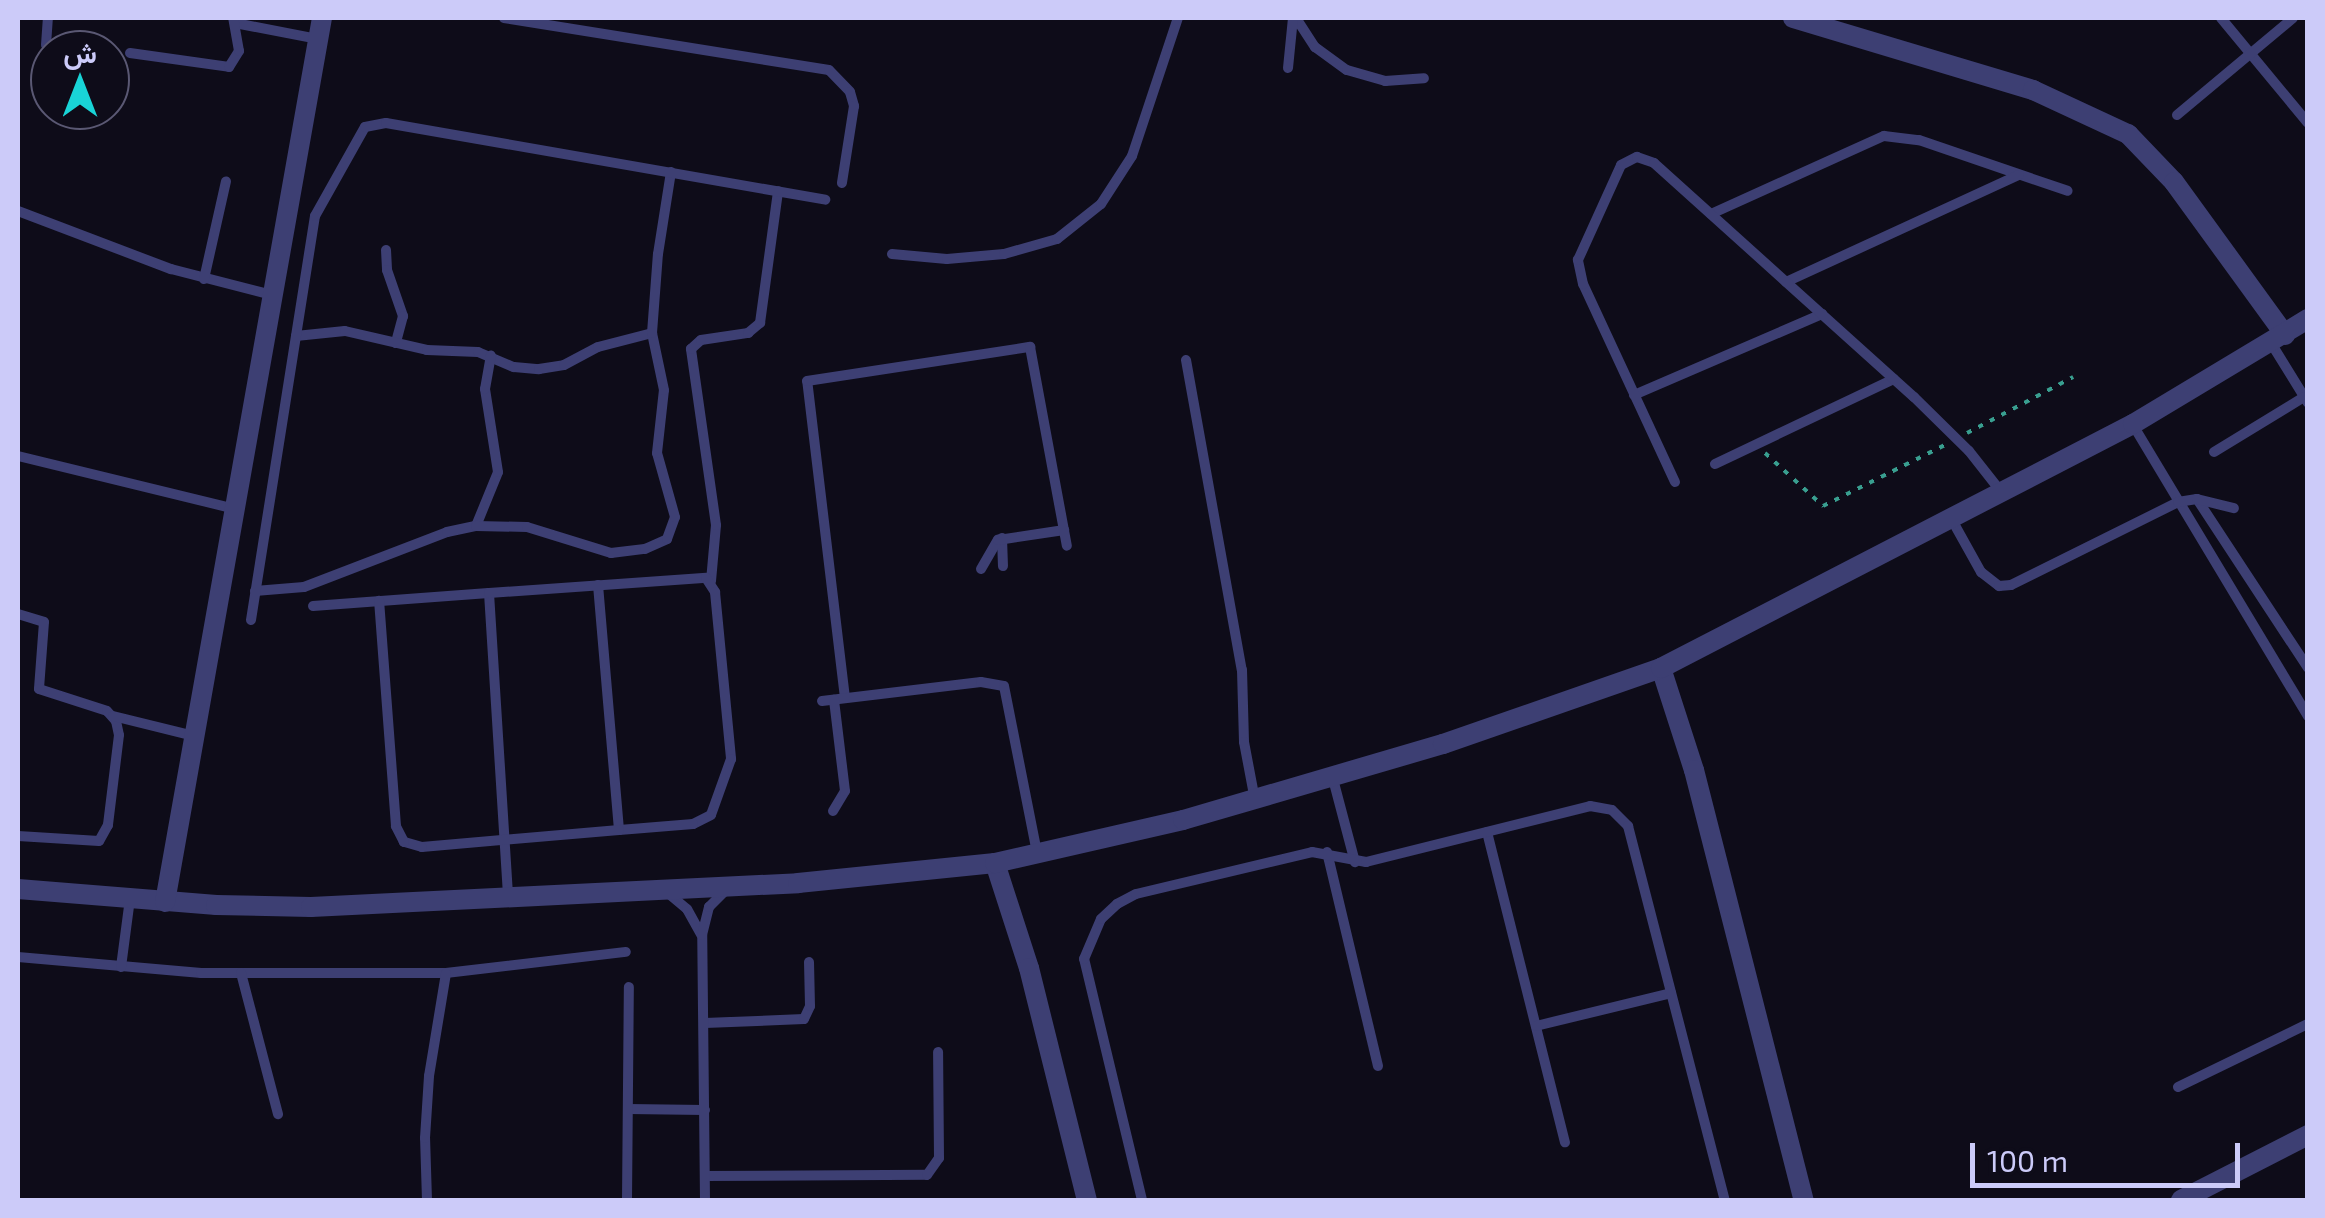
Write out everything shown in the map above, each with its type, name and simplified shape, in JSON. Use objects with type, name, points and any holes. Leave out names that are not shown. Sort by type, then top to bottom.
[{"type":"street","points":[[164,902],[322,18]]},
{"type":"street","points":[[1793,18],[2033,90],[2128,134],[2174,182],[2278,339]]},
{"type":"street","points":[[18,889],[164,902],[311,907],[730,887],[995,862],[1255,801],[1333,779],[1661,668],[2133,424],[2308,319]]},
{"type":"street","points":[[1661,668],[1694,770],[1804,1200]]},
{"type":"street","points":[[995,862],[1030,968],[1088,1200]]},
{"type":"street","points":[[2181,1200],[2308,1135]]},
{"type":"lane","points":[[504,18],[829,70],[850,92],[854,106],[842,183]]},
{"type":"lane","points":[[892,254],[947,259],[1004,254],[1057,239],[1101,204],[1132,156],[1178,18]]},
{"type":"lane","points":[[1288,68],[1295,18]]},
{"type":"lane","points":[[1295,18],[1315,47],[1347,70],[1385,81],[1424,78]]},
{"type":"lane","points":[[2221,18],[2308,122]]},
{"type":"lane","points":[[2177,115],[2293,18]]},
{"type":"lane","points":[[130,53],[230,67],[239,52],[234,20],[318,39]]},
{"type":"lane","points":[[250,620],[315,216],[365,126],[386,123],[825,200]]},
{"type":"lane","points":[[1711,214],[1884,136],[1920,140],[2068,191]]},
{"type":"lane","points":[[1674,482],[1582,284],[1578,260],[1584,238],[1620,165],[1637,157],[1654,163],[1894,380],[1957,439],[2002,494]]},
{"type":"lane","points":[[255,591],[304,587],[446,532],[476,526],[527,527],[611,553],[644,549],[666,539],[675,516],[657,453],[664,390],[652,333],[658,254],[672,172]]},
{"type":"lane","points":[[1786,282],[2020,175]]},
{"type":"lane","points":[[204,279],[226,182]]},
{"type":"lane","points":[[379,601],[398,835],[413,846],[693,824],[711,815],[730,758],[711,581],[716,525],[691,349],[701,340],[748,332],[760,323],[778,191]]},
{"type":"lane","points":[[18,211],[204,279],[273,296]]},
{"type":"lane","points":[[386,250],[387,270],[403,316],[396,343]]},
{"type":"lane","points":[[1634,395],[1822,314]]},
{"type":"lane","points":[[296,336],[345,330],[396,343],[491,356],[527,369],[554,368],[598,348],[652,333]]},
{"type":"lane","points":[[2214,452],[2306,400],[2278,339]]},
{"type":"lane","points":[[833,811],[845,791],[807,381],[1030,347],[1067,546]]},
{"type":"lane","points":[[476,526],[498,472],[485,389],[491,356]]},
{"type":"lane","points":[[1186,360],[1242,670],[1246,756],[1255,801]]},
{"type":"lane","points":[[2297,386],[2308,378]]},
{"type":"lane","points":[[1715,464],[1894,380]]},
{"type":"lane","points":[[2133,424],[2308,716]]},
{"type":"lane","points":[[18,456],[236,509]]},
{"type":"lane","points":[[2197,499],[2308,668]]},
{"type":"lane","points":[[1952,520],[1981,572],[1999,586],[2011,585],[2178,502],[2197,499],[2234,508]]},
{"type":"lane","points":[[982,569],[1002,538],[1064,530]]},
{"type":"lane","points":[[1002,538],[1003,566]]},
{"type":"lane","points":[[313,606],[711,581]]},
{"type":"lane","points":[[598,586],[618,830]]},
{"type":"lane","points":[[489,593],[508,899]]},
{"type":"lane","points":[[18,614],[44,622],[39,688],[112,715],[196,737]]},
{"type":"lane","points":[[834,700],[982,682],[1004,686],[1012,744],[1037,854]]},
{"type":"lane","points":[[18,836],[90,842],[106,834],[119,735],[112,715]]},
{"type":"lane","points":[[1333,779],[1355,862]]},
{"type":"lane","points":[[1142,1200],[1086,980],[1084,958],[1090,938],[1117,904],[1136,894],[1298,854],[1327,852],[1355,862],[1590,806],[1621,817],[1631,836],[1724,1200]]},
{"type":"lane","points":[[1487,832],[1565,1142]]},
{"type":"lane","points":[[1327,852],[1378,1066]]},
{"type":"lane","points":[[705,1200],[702,935],[709,907],[730,887]]},
{"type":"lane","points":[[663,890],[687,908],[702,935]]},
{"type":"lane","points":[[121,967],[130,899]]},
{"type":"lane","points":[[18,957],[241,974],[446,973],[626,952]]},
{"type":"lane","points":[[704,1023],[804,1019],[810,1006],[810,962]]},
{"type":"lane","points":[[428,1200],[425,1138],[429,1076],[446,973]]},
{"type":"lane","points":[[241,974],[278,1114]]},
{"type":"lane","points":[[628,1200],[629,987]]},
{"type":"lane","points":[[1536,1026],[1671,993]]},
{"type":"lane","points":[[2178,1087],[2308,1024]]},
{"type":"lane","points":[[705,1176],[926,1175],[939,1158],[938,1052]]},
{"type":"lane","points":[[628,1110],[705,1110]]},
{"type":"path","points":[[1756,445],[1823,506],[2073,377]]}]
